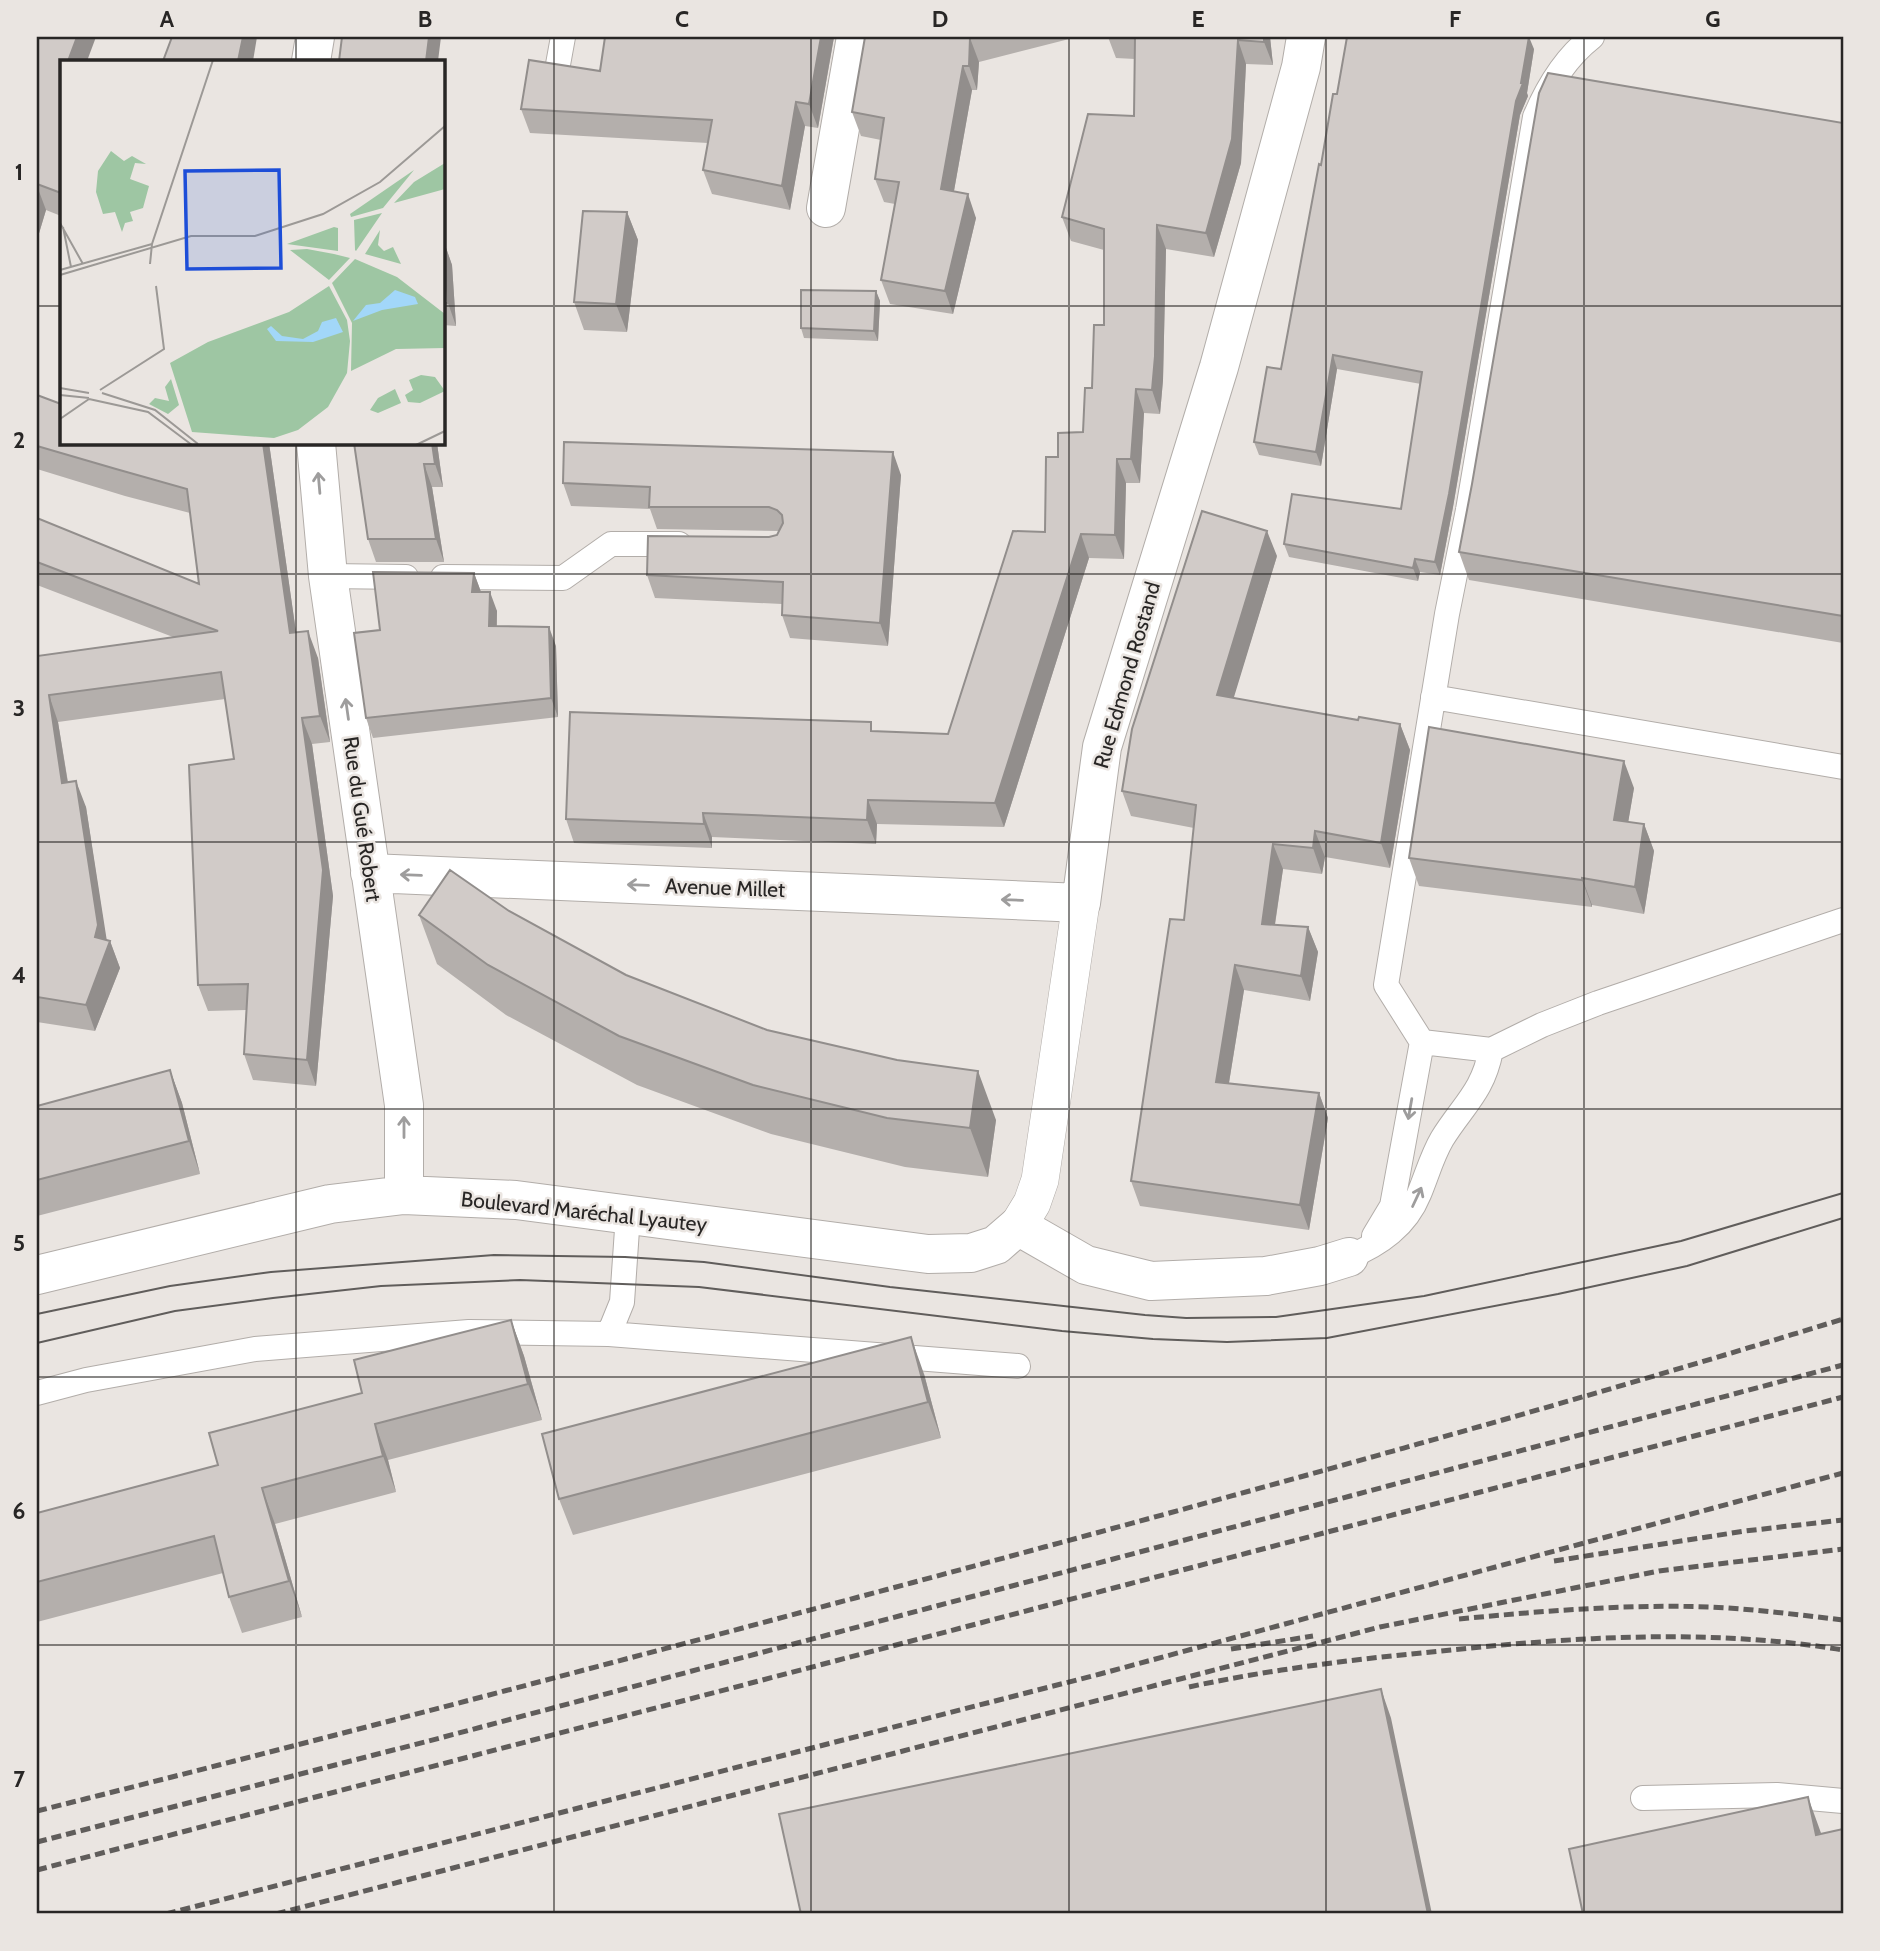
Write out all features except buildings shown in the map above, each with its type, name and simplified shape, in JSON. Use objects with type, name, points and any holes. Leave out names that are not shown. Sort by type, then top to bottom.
[{"type":"street","points":[[311,60],[315,37]]},
{"type":"street","points":[[826,208],[856,37]]},
{"type":"street","name":"Rue Edmond Rostand","points":[[928,1255],[971,1253],[996,1245],[1018,1226],[1032,1203],[1040,1180],[1102,747],[1219,367],[1301,67],[1306,37]]},
{"type":"street","name":"Rue du Gué Robert","points":[[316,444],[328,576],[404,1105],[404,1195]]},
{"type":"street","name":"Avenue Millet","points":[[370,873],[1080,903]]},
{"type":"street","name":"Boulevard Maréchal Lyautey","points":[[37,1275],[330,1204],[404,1195],[516,1200],[928,1255]]},
{"type":"street","points":[[1018,1226],[1086,1265],[1150,1281],[1266,1276],[1320,1266],[1349,1257]]},
{"type":"lane","points":[[557,70],[563,37]]},
{"type":"lane","points":[[1349,1257],[1377,1234],[1392,1206],[1422,1042],[1386,985],[1452,586],[1471,496],[1535,117],[1552,81],[1567,61],[1592,37]]},
{"type":"lane","points":[[328,576],[563,578],[611,544],[708,544]]},
{"type":"lane","points":[[1433,697],[1843,767]]},
{"type":"lane","points":[[1422,1042],[1491,1051],[1542,1025],[1598,1003],[1843,920]]},
{"type":"lane","points":[[1349,1257],[1384,1240],[1408,1214],[1418,1198],[1436,1151],[1484,1079],[1491,1051]]},
{"type":"lane","points":[[609,1334],[622,1302],[628,1215]]},
{"type":"lane","points":[[37,1393],[86,1380],[256,1349],[469,1332],[609,1334],[1018,1366]]},
{"type":"lane","points":[[1643,1798],[1777,1795],[1843,1801]]},
{"type":"tram line","points":[[37,1314],[170,1286],[271,1272],[494,1255],[625,1257],[704,1262],[890,1287],[1145,1315],[1186,1318],[1276,1317],[1424,1296],[1681,1241],[1843,1193]]},
{"type":"tram line","points":[[37,1343],[175,1311],[273,1298],[381,1286],[520,1280],[699,1287],[1062,1331],[1153,1339],[1227,1342],[1327,1338],[1558,1294],[1687,1266],[1843,1218]]},
{"type":"railway","points":[[37,1811],[584,1670],[1145,1520],[1495,1422],[1843,1319]]},
{"type":"railway","points":[[37,1842],[440,1738],[1843,1365]]},
{"type":"railway","points":[[37,1870],[1843,1397]]},
{"type":"railway","points":[[166,1914],[1100,1674],[1843,1473]]},
{"type":"railway","points":[[1554,1561],[1745,1531],[1843,1520]]},
{"type":"railway","points":[[276,1914],[1380,1627],[1659,1571],[1843,1549]]},
{"type":"railway","points":[[1459,1619],[1584,1609],[1679,1606],[1744,1609],[1843,1620]]},
{"type":"railway","points":[[1231,1649],[1313,1636]]},
{"type":"railway","points":[[1189,1687],[1346,1661],[1592,1639],[1743,1639],[1843,1650]]}]
